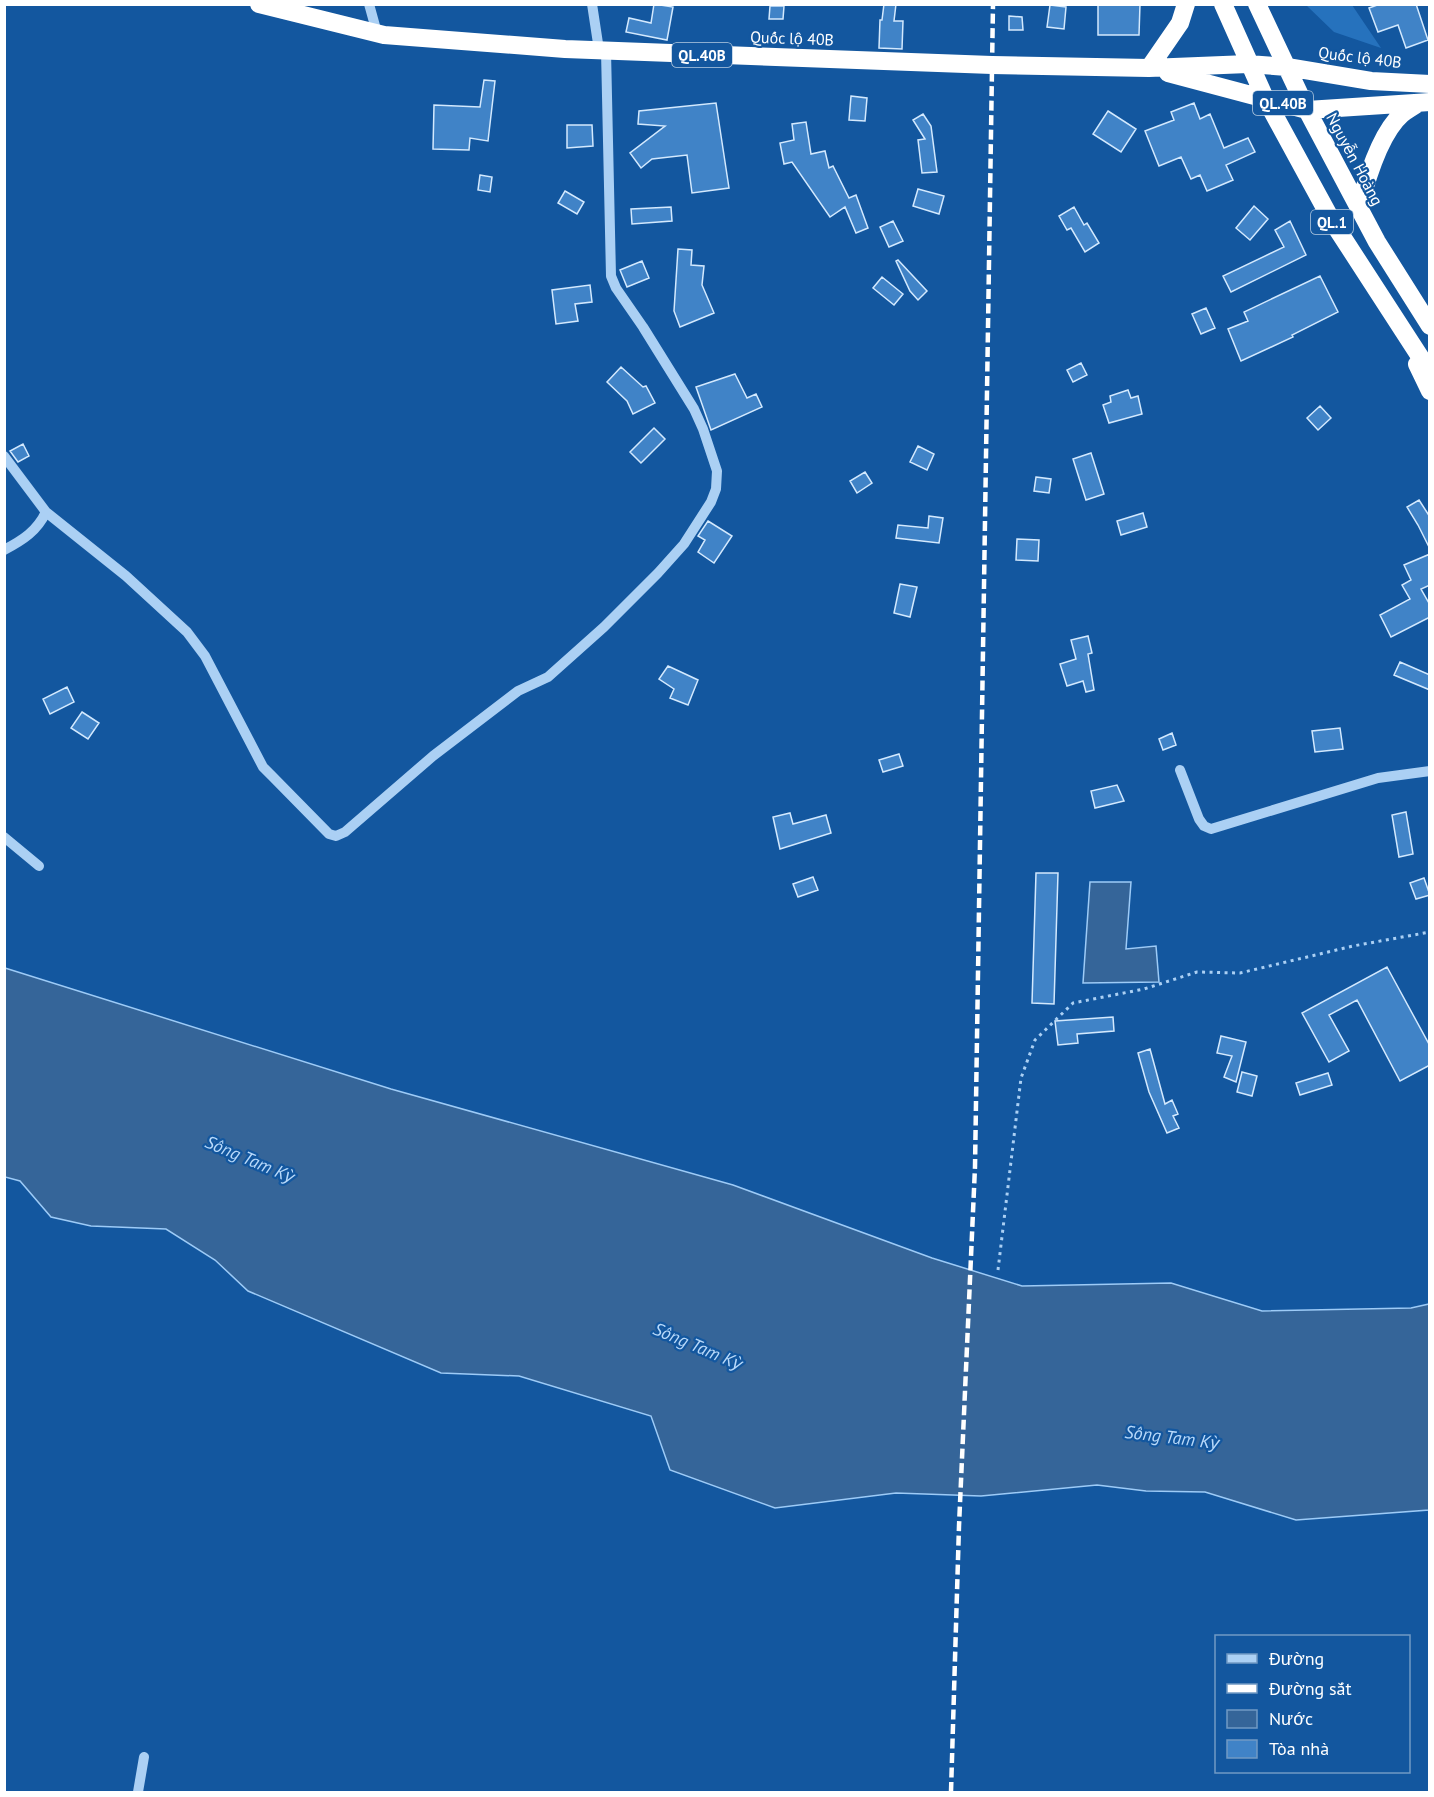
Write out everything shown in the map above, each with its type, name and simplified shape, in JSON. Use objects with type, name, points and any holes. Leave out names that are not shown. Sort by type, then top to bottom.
[{"type":"highway","name":"Quốc lộ 40B","points":[[259,4],[377,33],[603,51],[992,65],[1149,68],[1248,64],[1287,67],[1371,81],[1430,84]]},
{"type":"highway","points":[[1149,68],[1180,23],[1186,4]]},
{"type":"highway","name":"QL.1","points":[[1223,4],[1265,98],[1332,221],[1430,372]]},
{"type":"highway","name":"Nguyễn Hoàng","points":[[1257,4],[1307,110],[1377,242],[1430,326]]},
{"type":"highway","name":"Quốc lộ 40B","points":[[1149,68],[1307,110],[1425,102]]},
{"type":"highway","points":[[1359,208],[1368,176],[1392,126],[1401,115],[1425,102]]},
{"type":"highway","points":[[1398,324],[1430,391]]},
{"type":"street","points":[[369,4],[377,33]]},
{"type":"street","points":[[4,456],[46,512],[126,576],[187,632],[205,656],[263,767],[329,834],[336,836],[345,832],[411,774],[492,711],[527,686],[548,677],[619,612],[684,544],[711,502],[717,481],[713,460],[694,409],[616,288],[611,276],[603,51],[592,4]]},
{"type":"street","points":[[4,550],[32,533],[39,526],[46,512]]},
{"type":"street","points":[[1180,771],[1199,819],[1204,826],[1211,829],[1378,778],[1430,771]]},
{"type":"street","points":[[4,837],[39,866]]},
{"type":"street","points":[[138,1792],[144,1757]]},
{"type":"path","points":[[998,1270],[1021,1078],[1035,1040],[1073,1003],[1144,988],[1197,972],[1240,973],[1353,946],[1430,932]]},
{"type":"shaded area","points":[[1306,5],[1352,5],[1381,48],[1334,32]]},
{"type":"water","points":[[1090,882],[1131,882],[1126,949],[1156,946],[1159,982],[1083,983]]},
{"type":"water","name":"Sông Tam Kỳ","points":[[5,968],[391,1089],[733,1185],[932,1258],[1022,1286],[1171,1283],[1262,1311],[1411,1308],[1429,1304],[1429,1510],[1296,1520],[1205,1492],[1146,1491],[1097,1485],[981,1496],[896,1493],[775,1508],[670,1470],[651,1416],[519,1376],[441,1373],[248,1291],[215,1260],[166,1229],[91,1226],[51,1217],[20,1181],[5,1177]]},
{"type":"building","points":[[654,4],[673,7],[667,40],[626,32],[629,18],[651,23]]},
{"type":"building","points":[[884,4],[896,4],[894,21],[903,21],[902,49],[879,48],[880,20],[882,20]]},
{"type":"building","points":[[1098,4],[1140,4],[1139,35],[1098,35]]},
{"type":"building","points":[[1380,4],[1416,4],[1428,40],[1406,48],[1398,25],[1378,32],[1369,8]]},
{"type":"building","points":[[1050,5],[1066,7],[1064,29],[1047,27]]},
{"type":"building","points":[[770,6],[784,6],[783,19],[769,19]]},
{"type":"building","points":[[1009,16],[1022,17],[1023,30],[1009,30]]},
{"type":"building","points":[[484,80],[495,81],[488,141],[470,138],[469,150],[433,149],[434,105],[480,107]]},
{"type":"building","points":[[851,96],[867,98],[865,121],[849,120]]},
{"type":"building","points":[[716,103],[729,188],[692,193],[687,155],[652,159],[641,168],[630,153],[665,126],[638,124],[639,111]]},
{"type":"building","points":[[1194,103],[1200,119],[1210,114],[1224,148],[1248,138],[1255,152],[1226,165],[1233,180],[1207,191],[1200,175],[1191,179],[1181,157],[1159,166],[1145,131],[1174,120],[1171,112]]},
{"type":"building","points":[[1108,111],[1136,129],[1121,152],[1093,134]]},
{"type":"building","points":[[923,114],[931,126],[937,172],[922,173],[918,140],[925,139],[913,120]]},
{"type":"building","points":[[806,122],[811,154],[825,151],[829,168],[833,166],[849,198],[856,195],[868,228],[856,233],[845,207],[830,217],[792,162],[784,164],[780,143],[794,140],[792,124]]},
{"type":"building","points":[[567,125],[592,125],[593,146],[567,148]]},
{"type":"building","points":[[480,175],[492,177],[490,192],[478,190]]},
{"type":"building","points":[[918,189],[944,196],[939,214],[913,206]]},
{"type":"building","points":[[565,191],[584,202],[577,214],[558,203]]},
{"type":"building","points":[[1254,206],[1268,219],[1250,240],[1236,228]]},
{"type":"building","points":[[671,207],[672,221],[632,224],[631,209]]},
{"type":"building","points":[[1074,207],[1084,225],[1087,223],[1099,243],[1085,252],[1071,228],[1067,230],[1059,216]]},
{"type":"building","points":[[893,221],[903,241],[889,247],[880,227]]},
{"type":"building","points":[[1290,221],[1306,255],[1231,292],[1223,276],[1284,247],[1275,230]]},
{"type":"building","points":[[678,249],[692,250],[691,265],[704,266],[702,285],[714,313],[680,327],[674,311]]},
{"type":"building","points":[[898,260],[927,291],[918,300],[910,291],[896,261]]},
{"type":"building","points":[[642,261],[649,278],[627,287],[620,270]]},
{"type":"building","points":[[1320,276],[1338,312],[1292,335],[1293,337],[1241,361],[1228,329],[1248,321],[1244,312]]},
{"type":"building","points":[[882,277],[903,294],[894,305],[873,288]]},
{"type":"building","points":[[590,285],[592,302],[575,304],[578,321],[556,324],[552,290]]},
{"type":"building","points":[[1206,308],[1215,328],[1201,334],[1192,314]]},
{"type":"building","points":[[1081,363],[1087,375],[1073,382],[1067,370]]},
{"type":"building","points":[[621,367],[643,387],[646,386],[655,403],[633,414],[627,401],[607,382]]},
{"type":"building","points":[[735,374],[747,398],[756,394],[762,407],[711,430],[696,387]]},
{"type":"building","points":[[1128,390],[1131,398],[1138,396],[1142,414],[1109,423],[1103,405],[1111,402],[1110,396]]},
{"type":"building","points":[[1320,406],[1331,418],[1318,430],[1307,418]]},
{"type":"building","points":[[654,428],[665,439],[641,463],[630,452]]},
{"type":"building","points":[[23,444],[29,456],[18,462],[10,451]]},
{"type":"building","points":[[918,446],[934,454],[927,470],[910,462]]},
{"type":"building","points":[[1091,453],[1104,494],[1086,500],[1073,459]]},
{"type":"building","points":[[865,472],[872,483],[857,493],[850,481]]},
{"type":"building","points":[[1036,477],[1051,479],[1049,493],[1034,491]]},
{"type":"building","points":[[1419,500],[1430,517],[1430,549],[1407,507]]},
{"type":"building","points":[[1143,513],[1147,527],[1121,535],[1117,521]]},
{"type":"building","points":[[929,516],[943,518],[939,543],[896,538],[898,525],[928,528]]},
{"type":"building","points":[[708,521],[732,536],[714,563],[698,552],[705,540],[698,536]]},
{"type":"building","points":[[1017,539],[1039,540],[1038,561],[1016,560]]},
{"type":"building","points":[[1430,554],[1430,585],[1421,589],[1430,605],[1430,617],[1391,637],[1380,615],[1410,599],[1402,585],[1411,580],[1404,565]]},
{"type":"building","points":[[900,584],[917,587],[910,617],[894,613]]},
{"type":"building","points":[[1088,636],[1092,653],[1088,654],[1094,690],[1086,692],[1083,681],[1067,686],[1060,664],[1076,659],[1071,640]]},
{"type":"building","points":[[1400,662],[1430,675],[1430,690],[1394,675]]},
{"type":"building","points":[[668,666],[698,680],[688,705],[670,698],[674,689],[659,679]]},
{"type":"building","points":[[67,687],[74,702],[50,714],[43,699]]},
{"type":"building","points":[[82,712],[99,723],[88,739],[71,728]]},
{"type":"building","points":[[1340,728],[1343,749],[1315,752],[1312,731]]},
{"type":"building","points":[[1172,733],[1176,745],[1163,750],[1159,739]]},
{"type":"building","points":[[899,754],[903,766],[883,772],[879,760]]},
{"type":"building","points":[[1117,785],[1124,801],[1095,808],[1091,791]]},
{"type":"building","points":[[1406,812],[1413,854],[1399,857],[1392,815]]},
{"type":"building","points":[[790,813],[793,824],[826,815],[831,833],[780,849],[773,817]]},
{"type":"building","points":[[1036,873],[1058,873],[1054,1004],[1032,1003]]},
{"type":"building","points":[[813,877],[818,890],[798,897],[793,884]]},
{"type":"building","points":[[1424,878],[1430,895],[1416,899],[1410,883]]},
{"type":"building","points":[[1387,967],[1430,1046],[1430,1065],[1400,1081],[1357,1000],[1329,1015],[1349,1051],[1329,1062],[1302,1013]]},
{"type":"building","points":[[1113,1017],[1114,1031],[1077,1034],[1078,1043],[1058,1045],[1055,1021]]},
{"type":"building","points":[[1221,1036],[1246,1042],[1236,1082],[1224,1077],[1232,1056],[1217,1053]]},
{"type":"building","points":[[1150,1049],[1165,1104],[1172,1100],[1178,1114],[1173,1116],[1179,1128],[1167,1133],[1149,1092],[1138,1053]]},
{"type":"building","points":[[1242,1072],[1257,1076],[1252,1096],[1237,1092]]},
{"type":"building","points":[[1328,1073],[1332,1085],[1300,1095],[1296,1083]]},
{"type":"railway","points":[[951,1792],[959,1526],[975,1167],[993,4]]}]
